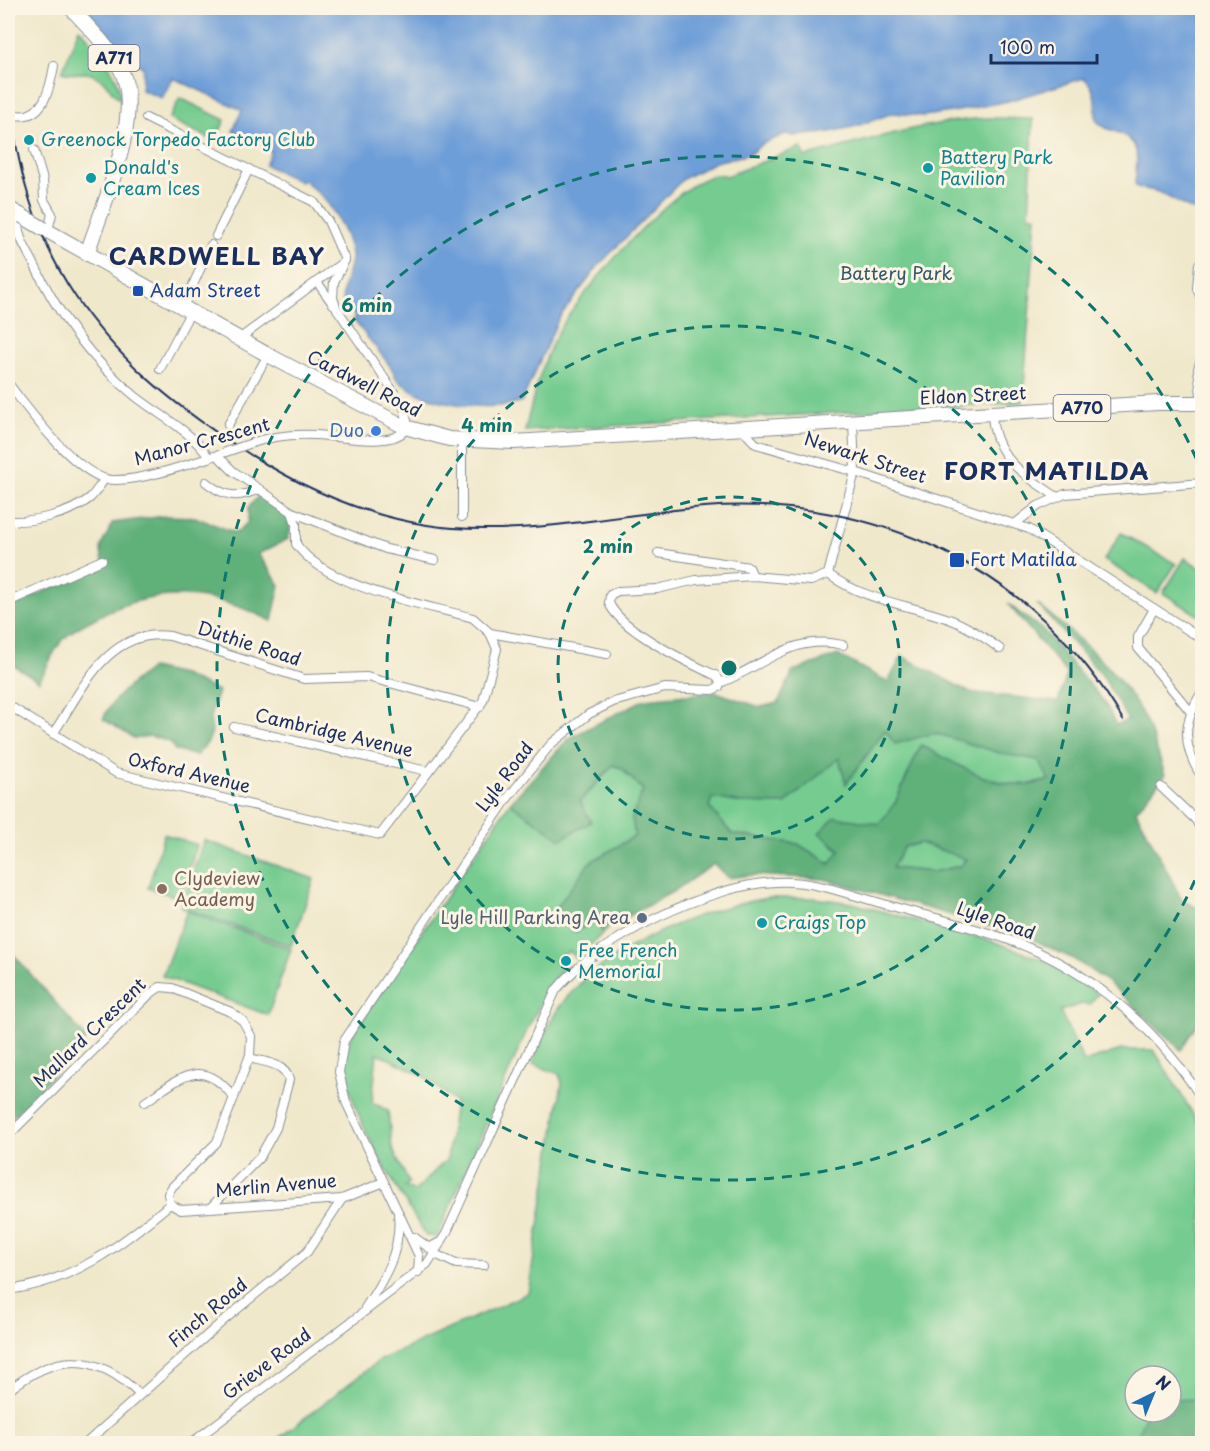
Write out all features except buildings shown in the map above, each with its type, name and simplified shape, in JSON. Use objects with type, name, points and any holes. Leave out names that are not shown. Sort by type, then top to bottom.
[{"type":"main road","name":"A771","points":[[71,8],[117,63],[126,84],[129,101],[124,140],[87,254]]},
{"type":"main road","name":"Cardwell Road","points":[[16,213],[268,355],[405,427],[432,436],[462,441],[534,441],[854,421]]},
{"type":"main road","name":"Eldon Street","points":[[854,421],[1202,403]]},
{"type":"street","points":[[12,114],[29,116],[39,110],[54,66]]},
{"type":"street","points":[[146,118],[314,202],[328,221],[345,261]]},
{"type":"street","points":[[34,150],[43,180],[44,200],[52,214],[46,229]]},
{"type":"street","points":[[216,236],[249,169]]},
{"type":"street","points":[[16,213],[18,230],[30,256],[53,300],[71,327],[117,379],[159,414],[217,455],[233,471],[292,512],[386,549],[435,560]]},
{"type":"street","points":[[160,369],[187,309],[211,245]]},
{"type":"street","points":[[239,339],[345,261]]},
{"type":"street","points":[[337,309],[333,298],[334,282],[345,261]]},
{"type":"street","points":[[1199,264],[1197,289],[1203,300]]},
{"type":"street","points":[[316,282],[402,403],[406,416],[405,427]]},
{"type":"street","points":[[228,425],[268,355]]},
{"type":"street","points":[[1202,403],[1198,369],[1203,355]]},
{"type":"street","points":[[8,382],[59,444],[85,467],[105,479],[90,498],[74,507],[36,520],[8,522]]},
{"type":"street","points":[[992,413],[994,436],[1003,454],[1017,471],[1057,497]]},
{"type":"street","points":[[828,574],[855,472],[854,421]]},
{"type":"street","points":[[757,426],[761,439],[768,445]]},
{"type":"street","name":"Manor Crescent","points":[[105,479],[156,474],[252,443],[278,438],[316,435],[358,439],[393,438],[401,434],[405,427]]},
{"type":"street","name":"Newark Street","points":[[741,427],[756,444],[768,445],[855,472],[1016,524],[1036,533],[1203,639]]},
{"type":"street","points":[[462,441],[462,517]]},
{"type":"street","points":[[206,482],[226,495],[247,495],[259,489]]},
{"type":"street","points":[[1016,524],[1038,506],[1057,497],[1084,492],[1203,483]]},
{"type":"street","points":[[292,512],[296,524],[296,544],[323,568],[375,590],[473,618],[490,633],[496,644],[496,656],[480,707],[427,771]]},
{"type":"street","points":[[658,553],[749,567],[753,576]]},
{"type":"street","points":[[8,602],[102,560]]},
{"type":"street","points":[[720,682],[717,676],[686,663],[618,616],[610,608],[609,598],[618,591],[657,589],[696,580],[753,576],[811,581],[828,574]]},
{"type":"street","points":[[828,574],[866,596],[949,619],[981,634],[1000,649]]},
{"type":"street","points":[[1154,609],[1138,637],[1138,648],[1190,711]]},
{"type":"street","points":[[490,633],[607,654]]},
{"type":"street","name":"Duthie Road","points":[[53,734],[101,662],[125,642],[151,634],[170,636],[304,679],[367,677],[480,707]]},
{"type":"street","name":"Lyle Road","points":[[417,1274],[420,1261],[410,1234],[342,1091],[340,1056],[350,1031],[507,799],[550,744],[589,714],[614,702],[665,688],[712,690],[720,682],[744,674],[759,662],[788,648],[826,641],[843,645]]},
{"type":"street","points":[[1203,692],[1190,711],[1186,730],[1188,744],[1203,777]]},
{"type":"street","name":"Oxford Avenue","points":[[8,705],[116,773],[380,835],[427,771]]},
{"type":"street","name":"Cambridge Avenue","points":[[234,727],[427,771]]},
{"type":"street","points":[[1161,787],[1199,819],[1203,832]]},
{"type":"street","name":"Lyle Road","points":[[417,1274],[435,1254],[446,1234],[552,997],[572,972],[626,935],[678,909],[765,883],[805,883],[829,888],[993,934],[1027,947],[1074,972],[1128,1012],[1168,1052],[1203,1099]]},
{"type":"street","name":"Mallard Crescent","points":[[8,1136],[150,994],[160,987],[172,988],[231,1012],[243,1021],[251,1036],[249,1058],[217,1142],[172,1187],[168,1194],[170,1204]]},
{"type":"street","points":[[210,1208],[260,1157],[276,1128],[289,1080],[282,1067],[249,1058]]},
{"type":"street","points":[[145,1102],[182,1077],[195,1073],[208,1074],[217,1078],[234,1098]]},
{"type":"street","name":"Merlin Avenue","points":[[170,1204],[181,1210],[342,1199],[384,1182]]},
{"type":"street","name":"Finch Road","points":[[85,1443],[139,1394],[308,1252],[342,1199]]},
{"type":"street","points":[[8,1290],[40,1284],[114,1250],[170,1204]]},
{"type":"street","name":"Grieve Road","points":[[364,1311],[388,1269],[397,1240],[397,1206]]},
{"type":"street","points":[[397,1240],[403,1232],[410,1234],[429,1248],[438,1244],[446,1234]]},
{"type":"street","points":[[435,1254],[456,1264],[484,1265]]},
{"type":"street","points":[[388,1269],[388,1283],[391,1286],[400,1287]]},
{"type":"street","name":"Grieve Road","points":[[190,1443],[364,1311],[417,1274]]},
{"type":"street","points":[[8,1391],[37,1370],[74,1362],[96,1364],[110,1369],[139,1394]]},
{"type":"green space","points":[[79,28],[112,70],[121,100],[96,76],[87,73],[62,72]]},
{"type":"green space","points":[[180,98],[225,120],[215,141],[169,119]]},
{"type":"green space","name":"Battery Park","points":[[990,118],[1033,119],[1029,216],[1036,216],[1023,402],[525,431],[542,368],[558,332],[569,315],[609,264],[635,236],[687,189],[709,177],[726,176],[801,147],[805,157],[919,127]]},
{"type":"green space","points":[[260,494],[280,507],[290,523],[288,539],[258,554],[280,585],[272,621],[226,603],[203,598],[159,597],[137,601],[115,609],[76,629],[58,645],[39,681],[8,662],[8,608],[104,564],[101,546],[112,523],[165,516],[195,517],[236,533],[248,522],[248,508]]},
{"type":"green space","points":[[1121,533],[1176,564],[1157,593],[1104,560]]},
{"type":"green space","points":[[1185,558],[1202,569],[1202,610],[1199,616],[1163,593]]},
{"type":"green space","points":[[1008,604],[1044,631],[1105,703],[1116,725],[1128,720],[1102,675],[1037,604],[1070,631],[1102,661],[1129,693],[1152,736],[1165,775],[1136,811],[1182,900],[1202,910],[1202,1015],[1181,1050],[1109,983],[1075,960],[1028,937],[824,879],[753,875],[728,878],[714,864],[674,891],[611,926],[603,933],[594,921],[576,932],[551,915],[589,863],[635,836],[632,818],[643,790],[621,768],[613,765],[580,801],[591,822],[561,839],[510,803],[569,738],[645,699],[716,692],[760,707],[778,703],[793,671],[838,655],[888,682],[902,656],[969,692],[1058,702],[1067,674]],"holes":[[[885,730],[895,744],[935,733],[1003,754],[1039,760],[1049,780],[1016,785],[999,782],[967,770],[921,745],[895,803],[879,824],[835,817],[819,833],[840,850],[830,864],[798,844],[732,834],[709,807],[712,798],[742,803],[785,804],[839,758],[846,784]],[[920,843],[966,859],[960,866],[933,872],[892,868],[904,847]]]},
{"type":"green space","points":[[151,668],[183,675],[218,691],[210,717],[212,732],[208,742],[196,756],[175,750],[170,742],[157,738],[149,736],[135,739],[103,719],[117,697]]},
{"type":"green space","points":[[885,730],[895,743],[935,733],[1003,754],[1040,760],[1049,780],[1032,784],[999,781],[967,770],[921,745],[895,803],[879,824],[835,817],[820,833],[840,851],[830,864],[798,844],[732,834],[709,807],[712,797],[742,803],[785,804],[839,757],[846,783]]},
{"type":"green space","points":[[614,765],[621,768],[643,790],[632,818],[635,836],[589,863],[595,920],[603,933],[576,959],[570,951],[556,959],[562,969],[549,987],[528,1028],[437,1237],[426,1236],[387,1172],[361,1121],[346,1073],[347,1045],[510,803],[561,839],[580,801]],"holes":[[[377,1053],[422,1075],[455,1102],[447,1159],[415,1191],[405,1187],[409,1183],[392,1148],[388,1111],[372,1102]]]},
{"type":"green space","points":[[164,834],[197,845],[180,898],[148,888]]},
{"type":"green space","points":[[204,840],[314,879],[291,946],[181,907]]},
{"type":"green space","points":[[920,843],[966,858],[960,866],[933,872],[892,868],[904,847]]},
{"type":"green space","points":[[768,898],[815,898],[852,903],[995,942],[1049,962],[1098,994],[1089,1005],[1082,1004],[1060,1011],[1084,1062],[1121,1050],[1154,1050],[1202,1129],[1202,1398],[1189,1443],[271,1444],[380,1360],[528,1293],[562,1083],[559,1074],[532,1064],[552,1019],[578,985],[626,950],[683,922]]},
{"type":"green space","points":[[187,911],[291,949],[268,1015],[162,976]]},
{"type":"green space","points":[[8,948],[87,1039],[8,1122]]},
{"type":"green space","points":[[1202,1399],[1189,1443],[1134,1443],[1142,1424],[1183,1424],[1183,1400]]},
{"type":"water","points":[[83,8],[1202,8],[1202,214],[1158,192],[1135,185],[1137,160],[1135,147],[1126,136],[1105,128],[1096,120],[1093,92],[1084,78],[1008,101],[958,111],[923,116],[893,113],[857,126],[825,133],[793,136],[786,134],[762,144],[750,154],[715,162],[683,179],[599,265],[559,318],[522,401],[509,405],[476,406],[440,401],[410,389],[397,379],[388,363],[353,319],[356,316],[343,304],[342,295],[351,254],[341,225],[322,196],[305,180],[300,182],[265,165],[271,152],[264,145],[252,140],[250,145],[233,131],[242,110],[173,78],[162,98],[141,90],[143,67],[125,58]]},
{"type":"railway","points":[[8,82],[16,144],[30,200],[49,250],[75,296],[107,337],[145,376],[189,413],[264,463],[342,502],[424,525],[453,528],[516,528],[704,507],[767,506],[829,514],[889,529],[945,552],[997,583],[1045,621],[1087,667],[1123,720]]},
{"type":"place","name":"Greenock Torpedo Factory Club","points":[[29,140]]},
{"type":"place","name":"Battery Park Pavilion","points":[[928,168]]},
{"type":"place","name":"Donald's Cream Ices","points":[[91,178]]},
{"type":"place","name":"Adam Street","points":[[138,291]]},
{"type":"place","name":"Duo","points":[[376,431]]},
{"type":"place","name":"Fort Matilda","points":[[957,560]]},
{"type":"place","name":"Clydeview Academy","points":[[162,889]]},
{"type":"place","name":"Lyle Hill Parking Area","points":[[642,918]]},
{"type":"place","name":"Craigs Top","points":[[762,923]]},
{"type":"place","name":"Free French Memorial","points":[[566,961]]},
{"type":"district","name":"CARDWELL BAY","points":[[217,257]]},
{"type":"district","name":"FORT MATILDA","points":[[1047,472]]}]
